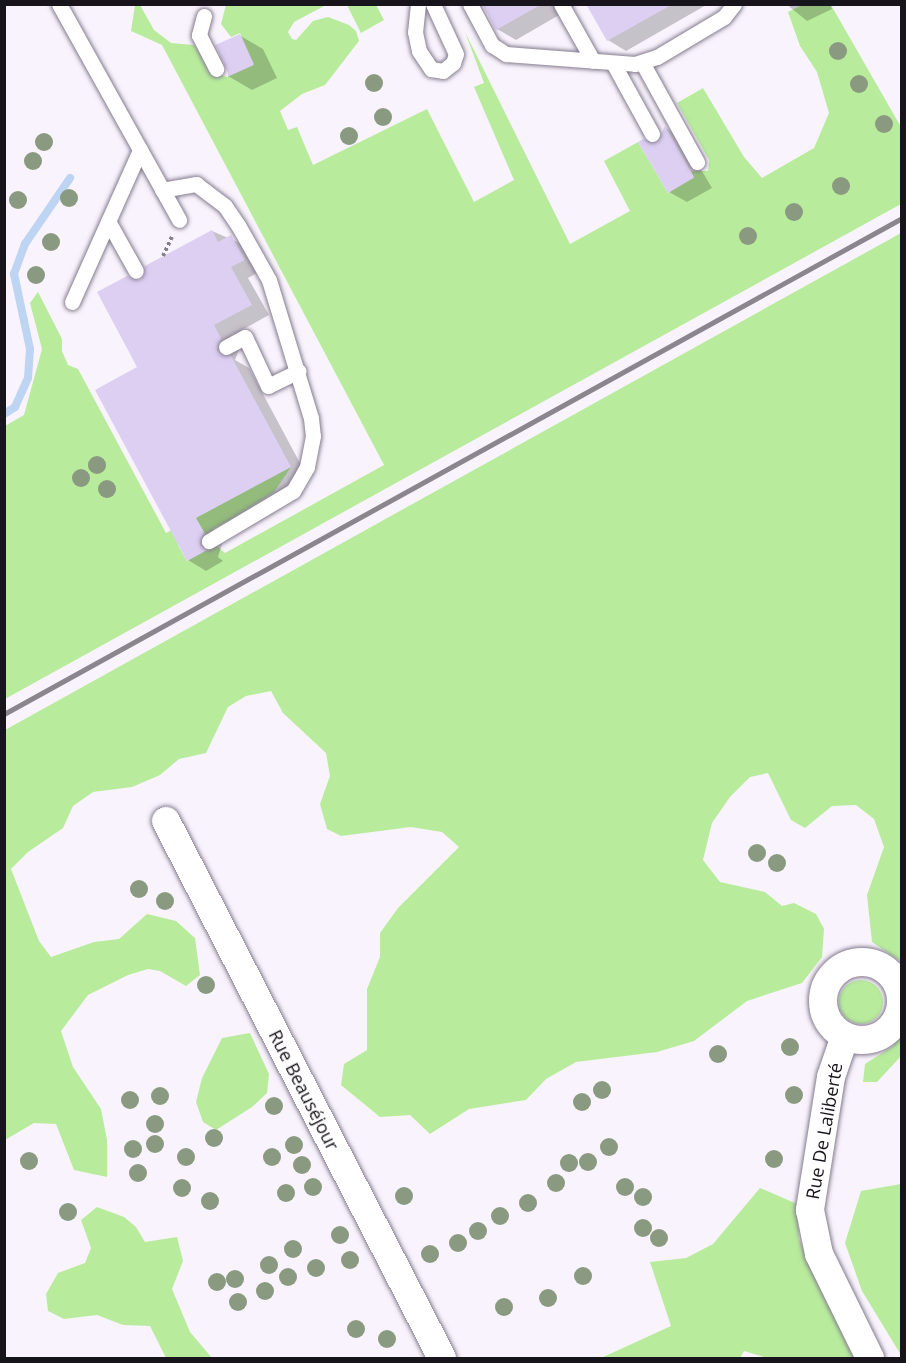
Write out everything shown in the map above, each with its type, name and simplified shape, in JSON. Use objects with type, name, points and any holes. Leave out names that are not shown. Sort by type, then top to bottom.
[{"type":"street","name":"Rue Beauséjour","points":[[166,821],[442,1359]]},
{"type":"street","name":"Rue De Laliberté","points":[[845,1036],[831,1077],[821,1127],[810,1210],[812,1229],[830,1281],[870,1359]]},
{"type":"lane","points":[[58,4],[179,220]]},
{"type":"lane","points":[[418,4],[415,32],[419,51],[431,69],[443,71],[453,63],[456,54],[433,4]]},
{"type":"lane","points":[[470,4],[499,51],[517,56],[643,64],[724,17],[734,4]]},
{"type":"lane","points":[[561,4],[593,62]]},
{"type":"lane","points":[[203,14],[198,35],[216,69]]},
{"type":"lane","points":[[614,63],[652,134]]},
{"type":"lane","points":[[643,64],[697,162]]},
{"type":"lane","points":[[72,302],[140,150]]},
{"type":"lane","points":[[162,190],[196,184],[225,206],[269,280],[300,371],[313,436],[300,483],[293,491],[209,541]]},
{"type":"lane","points":[[108,221],[136,271]]},
{"type":"lane","points":[[226,347],[245,337],[268,386],[300,371]]},
{"type":"green space","points":[[135,5],[140,5],[154,30],[171,43],[194,45],[213,72],[227,77],[254,64],[240,33],[231,37],[221,24],[226,5],[326,5],[294,22],[288,32],[292,39],[296,40],[313,21],[328,17],[349,25],[356,31],[359,41],[325,85],[302,94],[280,111],[288,130],[297,127],[313,165],[427,109],[474,202],[514,180],[474,87],[484,83],[465,32],[570,244],[630,211],[604,161],[638,142],[668,193],[694,178],[691,171],[708,171],[709,160],[677,103],[703,88],[744,157],[762,178],[814,148],[829,113],[817,72],[800,46],[788,12],[802,5],[831,5],[901,127],[901,204],[5,699],[5,426],[24,415],[42,349],[30,303],[38,292],[62,339],[62,351],[68,365],[78,369],[166,533],[291,467],[274,492],[206,535],[203,531],[178,545],[187,561],[216,545],[225,553],[384,465],[162,45],[131,31]]},
{"type":"green space","points":[[347,5],[376,5],[384,20],[361,33]]},
{"type":"green space","points":[[901,233],[901,962],[872,942],[867,895],[884,847],[874,819],[856,805],[832,806],[805,828],[791,820],[768,773],[750,777],[730,797],[712,823],[703,860],[720,882],[765,892],[782,906],[794,903],[816,914],[824,929],[822,957],[802,983],[747,1001],[694,1041],[657,1052],[576,1062],[546,1079],[526,1100],[469,1109],[430,1134],[410,1115],[380,1117],[341,1085],[344,1064],[367,1050],[367,989],[380,957],[380,933],[398,908],[459,847],[442,832],[411,827],[341,836],[327,829],[320,804],[330,776],[326,753],[283,713],[271,691],[246,696],[228,707],[206,753],[179,759],[160,775],[132,787],[93,792],[73,806],[63,828],[28,852],[11,869],[39,941],[51,957],[94,942],[119,939],[147,914],[176,921],[195,938],[200,975],[186,986],[160,971],[148,969],[128,975],[88,995],[61,1031],[73,1067],[101,1109],[107,1140],[107,1177],[74,1170],[56,1124],[34,1123],[5,1140],[5,730]]},
{"type":"green space","points":[[861,980],[877,986],[883,1002],[877,1018],[861,1024],[845,1018],[839,1002],[845,986]]},
{"type":"green space","points":[[250,1033],[269,1074],[267,1093],[252,1107],[216,1130],[203,1122],[196,1102],[202,1078],[222,1038]]},
{"type":"green space","points":[[901,1033],[901,1056],[877,1082],[863,1082],[865,1064],[893,1046]]},
{"type":"green space","points":[[902,1184],[901,1355],[862,1291],[845,1243],[861,1191]]},
{"type":"green space","points":[[760,1188],[797,1204],[799,1239],[857,1358],[767,1358],[744,1351],[740,1358],[601,1358],[671,1326],[650,1262],[686,1258],[713,1244]]},
{"type":"green space","points":[[97,1207],[124,1217],[136,1227],[145,1242],[177,1237],[183,1261],[172,1289],[190,1332],[212,1358],[166,1358],[150,1326],[123,1325],[97,1315],[64,1319],[48,1311],[46,1294],[58,1273],[85,1263],[91,1248],[81,1220]]},
{"type":"building","points":[[482,4],[542,4],[496,30]]},
{"type":"building","points":[[586,4],[673,4],[607,41]]},
{"type":"building","points":[[240,34],[254,65],[229,76],[215,45]]},
{"type":"building","points":[[665,126],[694,177],[668,193],[638,142],[643,139],[657,142]]},
{"type":"building","points":[[212,230],[218,242],[231,235],[245,260],[231,267],[252,305],[214,325],[221,338],[217,351],[231,356],[291,467],[196,518],[204,532],[200,545],[207,550],[187,561],[95,390],[137,367],[97,292],[127,276],[140,280],[145,266]]},
{"type":"waterway","points":[[4,414],[15,407],[28,378],[30,349],[14,274],[25,244],[70,178]]},
{"type":"railway","points":[[4,714],[902,218]]}]
